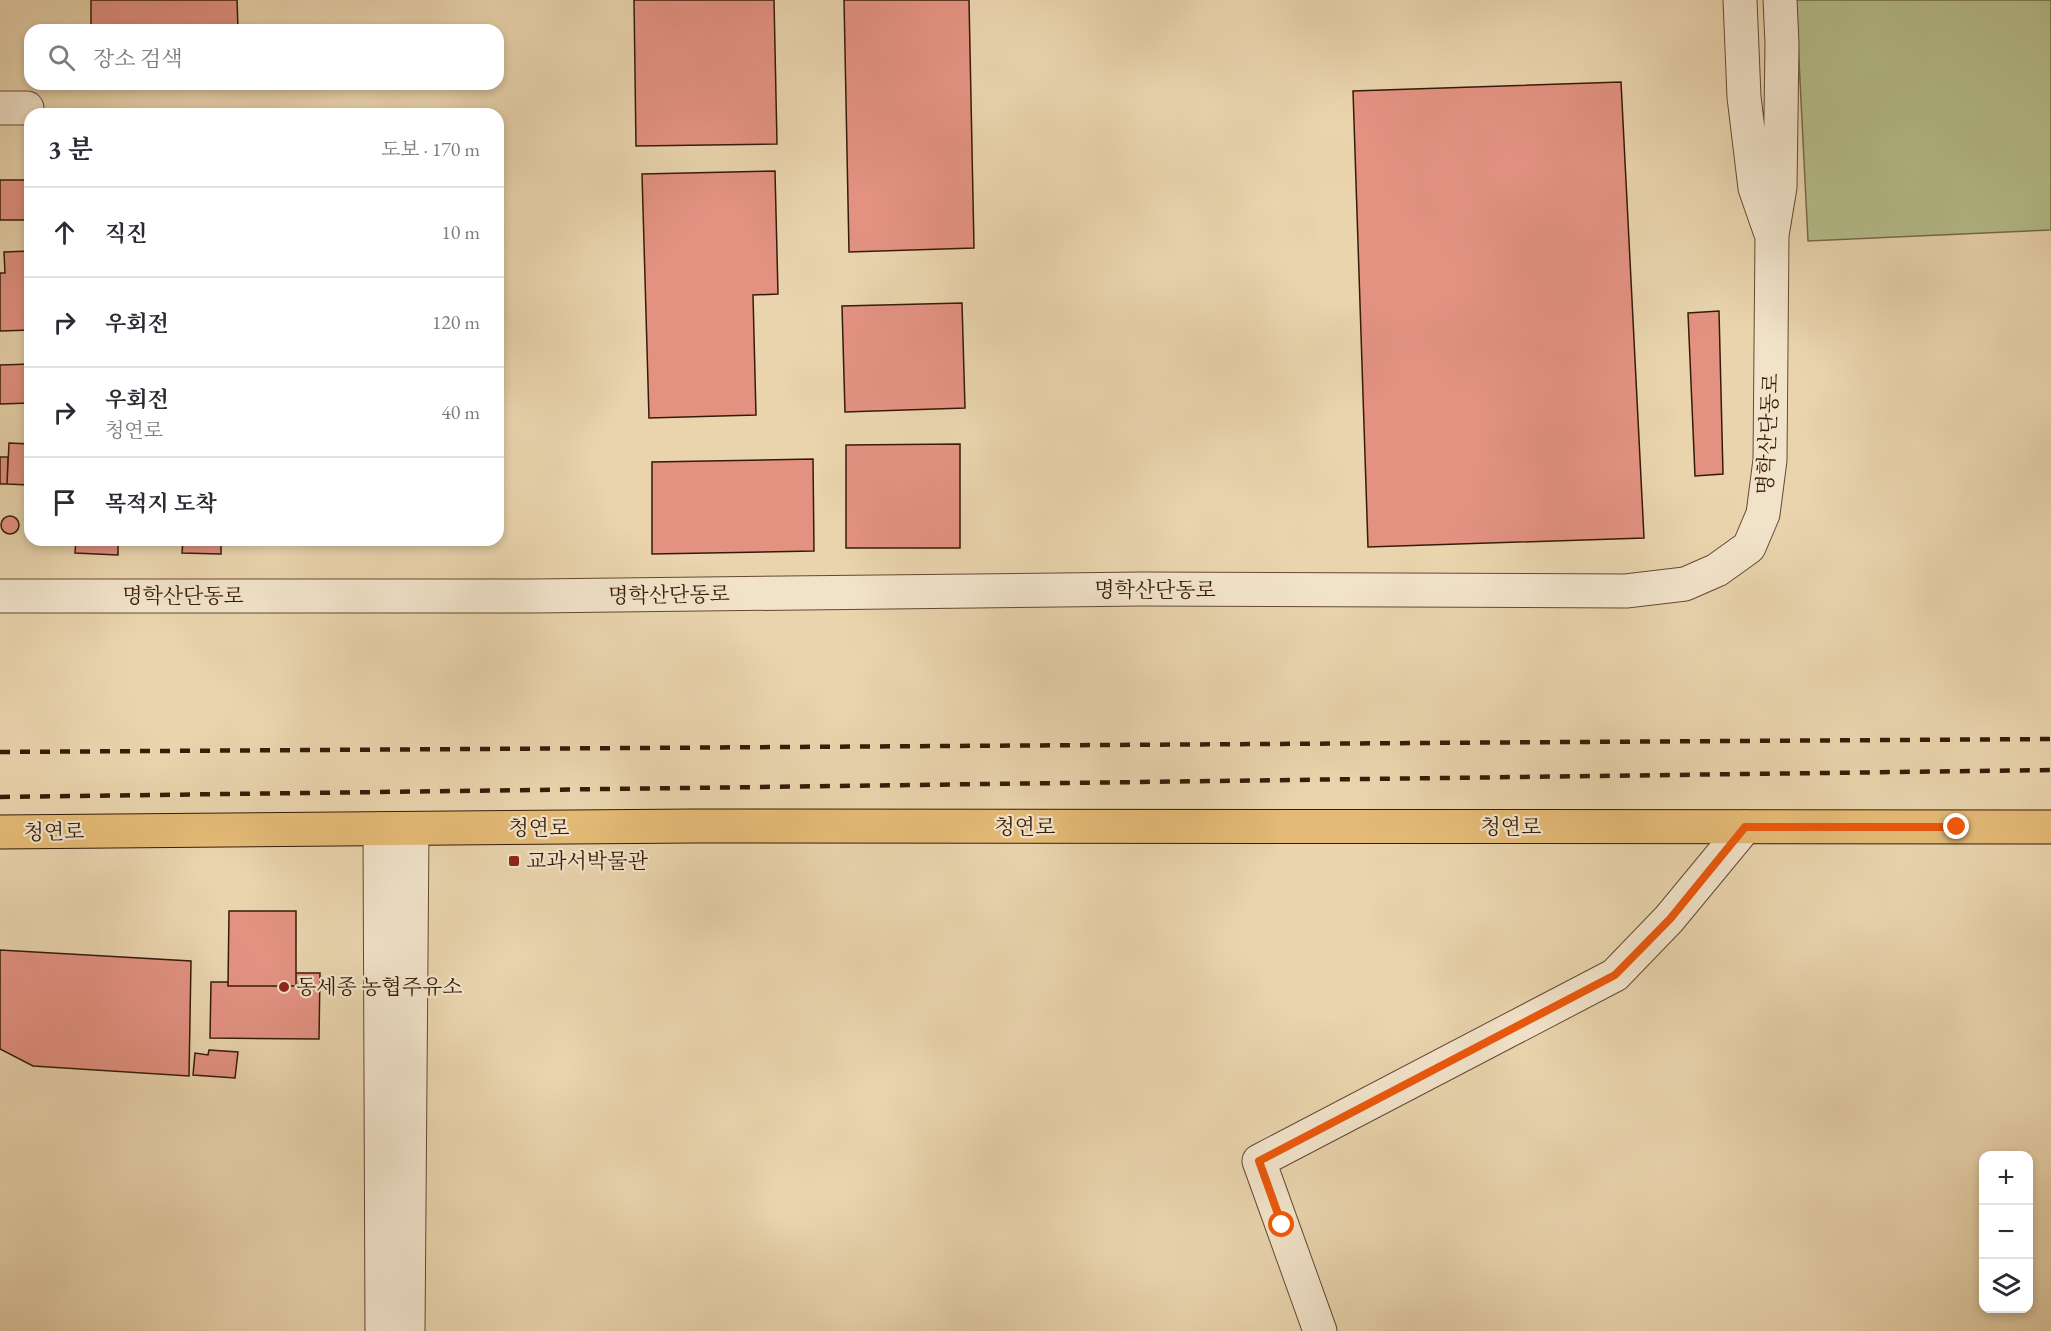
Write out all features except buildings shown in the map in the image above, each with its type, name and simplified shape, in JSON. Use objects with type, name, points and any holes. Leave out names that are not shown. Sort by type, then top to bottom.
[{"type":"main road","name":"청연로","points":[[0,832],[683,826],[2051,827]]},
{"type":"street","points":[[1740,0],[1744,97],[1755,188],[1772,235]]},
{"type":"street","name":"명학산단동로","points":[[0,597],[534,597],[1142,589],[1626,591],[1685,584],[1717,570],[1749,547],[1763,514],[1770,460],[1772,235],[1780,187],[1782,44],[1780,0]]},
{"type":"street","points":[[1320,1331],[1259,1161],[1615,975],[1670,919],[1745,827]]},
{"type":"street","points":[[382,1331],[396,829]]},
{"type":"street","points":[[396,829],[408,1331]]},
{"type":"green space","points":[[1796,0],[2051,0],[2051,230],[1808,241]]},
{"type":"railway","points":[[0,752],[2051,739]]},
{"type":"railway","points":[[0,797],[2051,770]]},
{"type":"place","name":"교과서박물관","points":[[514,861]]},
{"type":"place","name":"동세종 농협주유소","points":[[284,987]]},
{"type":"route","points":[[1282,1225],[1259,1161],[1615,975],[1670,919],[1745,827],[1957,827]]}]
